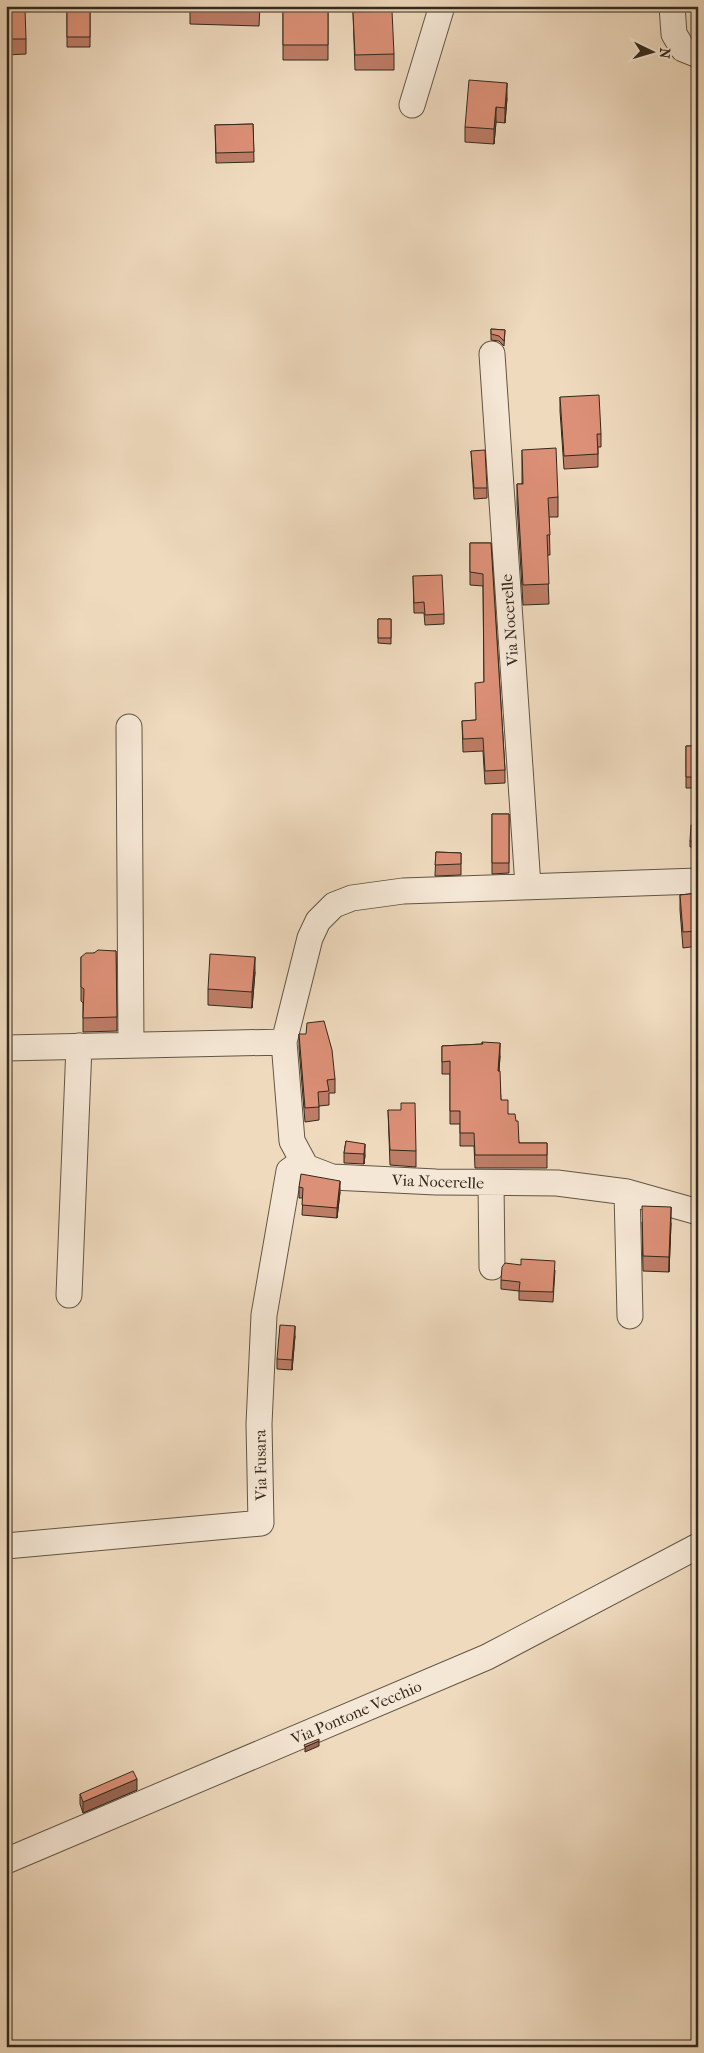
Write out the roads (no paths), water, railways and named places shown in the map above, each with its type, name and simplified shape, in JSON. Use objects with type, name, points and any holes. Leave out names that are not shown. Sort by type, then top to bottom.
[{"type":"street","points":[[412,105],[442,6]]},
{"type":"street","points":[[672,6],[674,34],[683,49],[698,55]]},
{"type":"street","name":"Via Nocerelle","points":[[492,354],[528,886]]},
{"type":"street","points":[[128,727],[131,1045]]},
{"type":"street","points":[[303,1162],[292,1142],[284,1042],[310,938],[318,921],[334,905],[352,898],[403,891],[698,881]]},
{"type":"street","points":[[6,1048],[284,1042]]},
{"type":"street","points":[[69,1295],[79,1046]]},
{"type":"street","name":"Via Nocerelle","points":[[303,1162],[306,1167],[332,1177],[436,1182],[557,1183],[627,1192],[698,1212]]},
{"type":"street","name":"Via Fusara","points":[[6,1546],[261,1523],[259,1424],[264,1315],[289,1171],[303,1162]]},
{"type":"street","points":[[491,1182],[492,1267]]},
{"type":"street","points":[[627,1192],[630,1316]]},
{"type":"street","name":"Via Pontone Vecchio","points":[[6,1861],[486,1657],[698,1546]]}]
